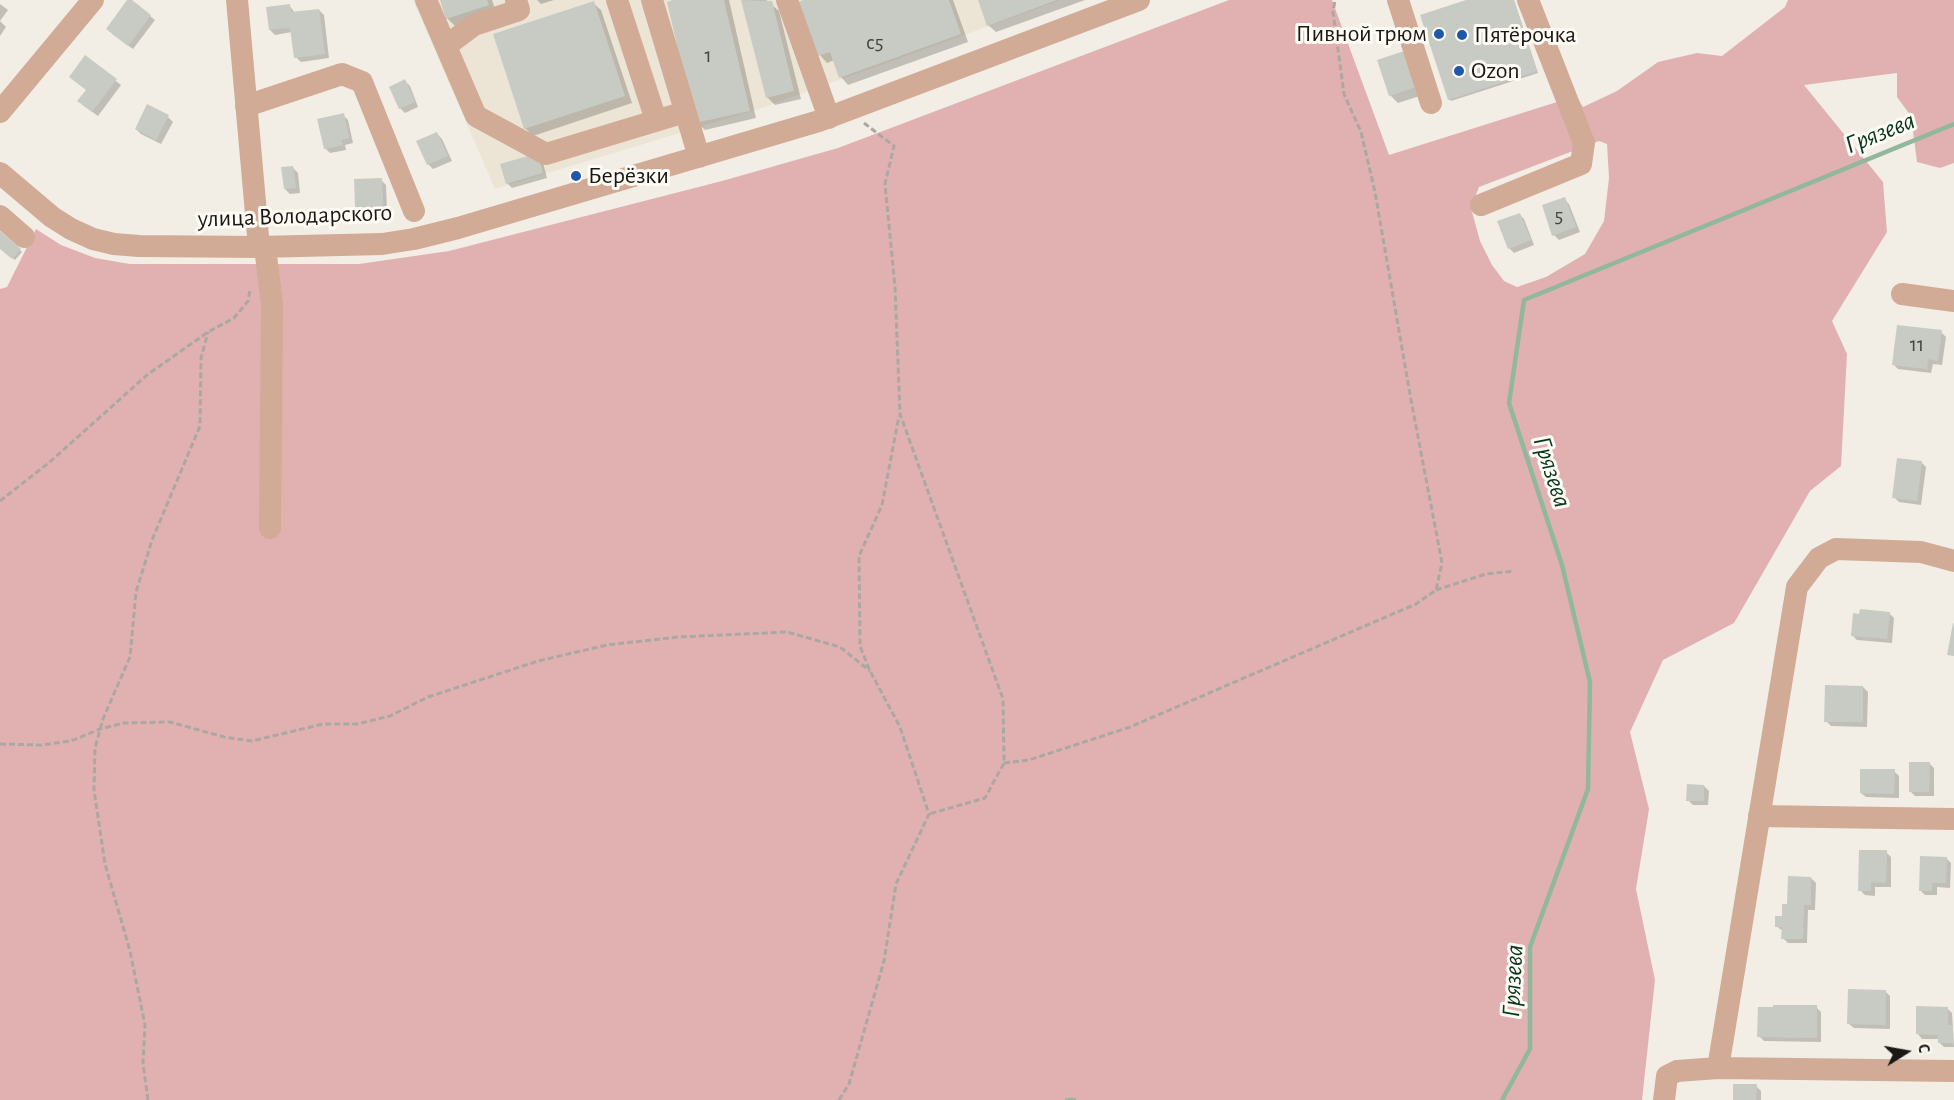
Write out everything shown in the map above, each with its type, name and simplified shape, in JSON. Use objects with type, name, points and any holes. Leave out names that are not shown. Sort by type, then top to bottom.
[{"type":"street","points":[[0,112],[93,0]]},
{"type":"street","points":[[237,0],[262,247],[273,305],[270,528]]},
{"type":"street","points":[[426,0],[476,116],[546,154],[685,112]]},
{"type":"street","points":[[446,46],[474,25],[519,10],[516,0]]},
{"type":"street","points":[[616,0],[656,120]]},
{"type":"street","points":[[652,0],[685,112],[704,155]]},
{"type":"street","points":[[787,0],[832,117]]},
{"type":"street","name":"улица Володарского","points":[[0,173],[71,230],[114,244],[262,247],[382,244],[458,228],[832,117],[1139,0]]},
{"type":"street","points":[[1398,0],[1431,103]]},
{"type":"street","points":[[1480,205],[1581,164],[1584,143],[1528,0]]},
{"type":"street","points":[[246,106],[342,74],[362,81],[414,211]]},
{"type":"street","points":[[0,216],[24,237]]},
{"type":"street","points":[[1902,294],[1954,301]]},
{"type":"street","points":[[1718,1068],[1797,587],[1819,558],[1836,549],[1921,552],[1954,561]]},
{"type":"street","points":[[1759,816],[1954,819]]},
{"type":"street","points":[[1664,1100],[1667,1076],[1677,1071],[1718,1068],[1954,1071]]},
{"type":"path","points":[[1335,0],[1333,12],[1344,94],[1361,132],[1375,192],[1442,563],[1436,590]]},
{"type":"path","points":[[832,117],[880,133],[894,146],[885,184],[895,287],[900,414],[882,505],[859,556],[860,646],[900,727],[929,813],[896,884],[884,962],[849,1084],[840,1100]]},
{"type":"path","points":[[0,501],[51,461],[147,375],[208,332],[234,318],[248,301],[250,290]]},
{"type":"path","points":[[148,1100],[143,1062],[145,1025],[130,951],[105,864],[94,790],[95,748],[100,729],[130,657],[136,592],[152,540],[200,426],[201,358],[208,332]]},
{"type":"path","points":[[900,414],[1004,699],[1004,763],[985,798],[929,813]]},
{"type":"path","points":[[1004,763],[1029,760],[1130,727],[1416,604],[1436,590],[1486,574],[1514,571]]},
{"type":"path","points":[[0,744],[40,745],[71,741],[100,729],[124,723],[170,722],[224,737],[252,741],[323,724],[357,724],[390,716],[429,697],[538,661],[607,645],[678,637],[787,632],[840,647],[870,670]]},
{"type":"shaded area","points":[[413,0],[1061,0],[759,109],[495,189]]},
{"type":"shaded area","points":[[1229,0],[1332,0],[1389,155],[1576,96],[1583,107],[1617,91],[1658,62],[1697,53],[1722,56],[1785,7],[1788,0],[1954,0],[1954,163],[1940,168],[1917,162],[1911,116],[1897,97],[1897,73],[1804,85],[1883,182],[1887,232],[1832,321],[1847,354],[1841,466],[1810,491],[1734,623],[1663,660],[1630,732],[1649,809],[1636,889],[1655,980],[1642,1100],[0,1100],[0,289],[7,287],[36,229],[61,245],[95,258],[130,264],[359,264],[449,251],[722,181],[838,148]],"holes":[[[1599,141],[1607,144],[1609,178],[1604,221],[1585,254],[1546,277],[1517,287],[1504,281],[1492,265],[1480,241],[1471,208],[1479,187]]]},
{"type":"building","points":[[127,0],[132,0],[151,15],[128,46],[106,29]]},
{"type":"building","points":[[440,0],[487,0],[489,5],[446,19]]},
{"type":"building","points":[[724,0],[750,111],[695,123],[667,2]]},
{"type":"building","points":[[741,0],[772,1],[794,91],[766,98]]},
{"type":"building","points":[[803,0],[949,0],[961,34],[839,78],[830,52],[818,56],[799,2]]},
{"type":"building","points":[[978,0],[1057,0],[987,26]]},
{"type":"building","points":[[1466,0],[1514,0],[1537,71],[1448,100],[1420,15]]},
{"type":"building","points":[[594,1],[625,96],[524,129],[493,34]]},
{"type":"building","points":[[290,4],[291,12],[319,9],[325,54],[294,58],[290,28],[269,30],[266,7]]},
{"type":"building","points":[[1404,51],[1416,87],[1389,96],[1377,60]]},
{"type":"building","points":[[85,55],[117,79],[92,112],[77,101],[86,90],[69,77]]},
{"type":"building","points":[[405,79],[415,102],[399,109],[389,87]]},
{"type":"building","points":[[147,104],[169,115],[156,140],[135,129]]},
{"type":"building","points":[[344,113],[349,138],[341,140],[343,145],[324,149],[317,119]]},
{"type":"building","points":[[437,132],[448,156],[427,165],[416,141]]},
{"type":"building","points":[[538,153],[543,173],[506,184],[500,164]]},
{"type":"building","points":[[293,166],[296,188],[284,189],[281,167]]},
{"type":"building","points":[[382,178],[383,206],[355,207],[354,179]]},
{"type":"building","points":[[1565,197],[1576,227],[1552,236],[1542,205]]},
{"type":"building","points":[[1520,213],[1531,240],[1508,249],[1497,221]]},
{"type":"building","points":[[0,231],[21,249],[12,259],[0,249]]},
{"type":"building","points":[[1897,325],[1942,330],[1938,361],[1928,359],[1927,369],[1892,365]]},
{"type":"building","points":[[1897,458],[1922,461],[1917,501],[1892,498]]},
{"type":"building","points":[[1860,609],[1890,612],[1887,639],[1851,636],[1853,613],[1859,614]]},
{"type":"building","points":[[1954,624],[1954,656],[1947,655]]},
{"type":"building","points":[[1825,685],[1863,686],[1863,722],[1824,722]]},
{"type":"building","points":[[1909,762],[1930,762],[1929,792],[1909,792]]},
{"type":"building","points":[[1860,769],[1895,769],[1894,794],[1860,793]]},
{"type":"building","points":[[1687,784],[1704,785],[1704,801],[1686,801]]},
{"type":"building","points":[[1859,850],[1887,850],[1886,883],[1871,882],[1871,891],[1858,891]]},
{"type":"building","points":[[1920,856],[1947,857],[1946,883],[1932,883],[1932,891],[1919,891]]},
{"type":"building","points":[[1788,876],[1811,877],[1811,905],[1804,905],[1803,939],[1781,939],[1782,927],[1775,927],[1775,916],[1782,916],[1782,904],[1787,904]]},
{"type":"building","points":[[1848,989],[1886,990],[1886,1025],[1847,1024]]},
{"type":"building","points":[[1773,1005],[1817,1005],[1817,1038],[1757,1037],[1758,1007],[1773,1007]]},
{"type":"building","points":[[1916,1006],[1948,1007],[1948,1025],[1953,1025],[1953,1043],[1938,1043],[1938,1035],[1916,1034]]},
{"type":"building","points":[[1733,1084],[1757,1084],[1756,1100],[1733,1100]]},
{"type":"waterway","name":"Грязева","points":[[1502,1100],[1530,1049],[1530,947],[1588,789],[1590,682],[1562,565],[1509,403],[1524,300],[1954,124]]},
{"type":"waterway","name":"Грязева","points":[[1067,1100],[1074,1100]]},
{"type":"place","name":"Пивной трюм","points":[[1439,34]]},
{"type":"place","name":"Пятёрочка","points":[[1462,35]]},
{"type":"place","name":"Ozon","points":[[1459,71]]},
{"type":"place","name":"Берёзки","points":[[576,176]]}]
